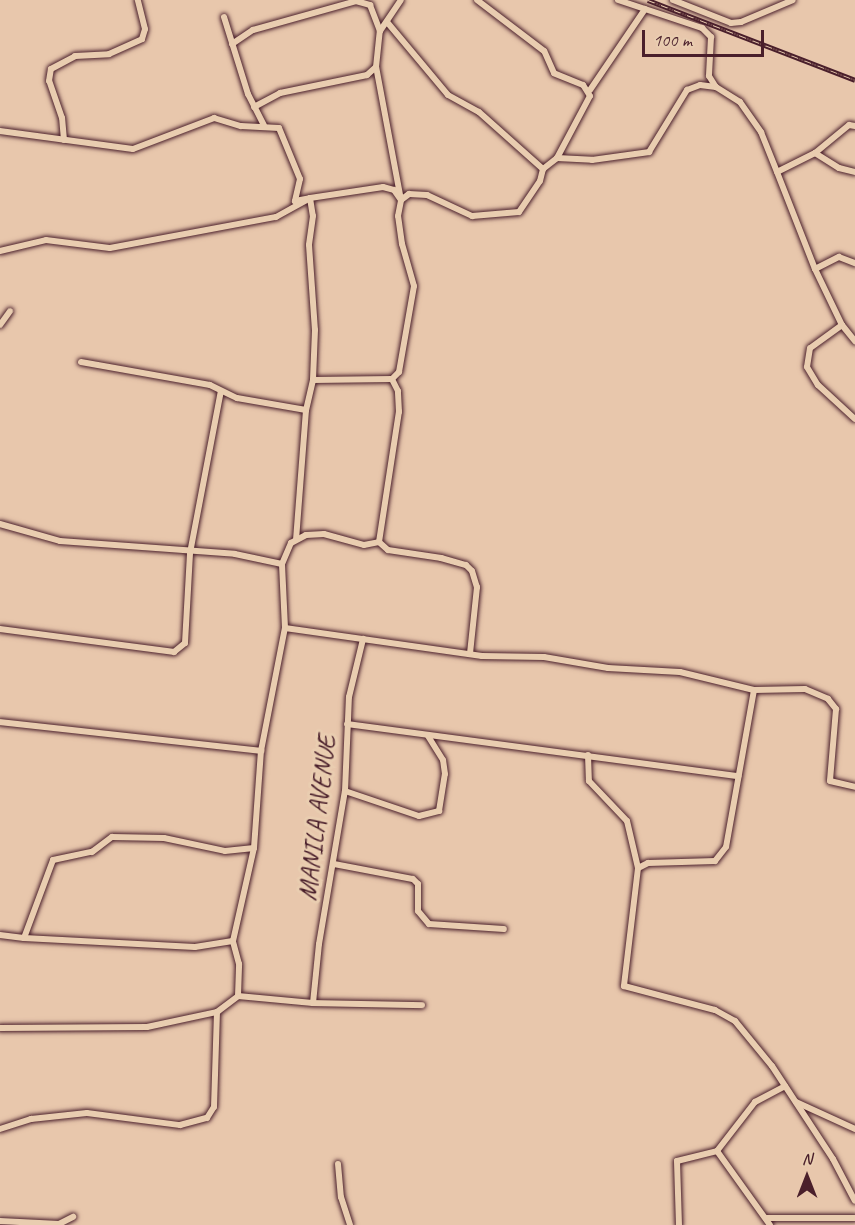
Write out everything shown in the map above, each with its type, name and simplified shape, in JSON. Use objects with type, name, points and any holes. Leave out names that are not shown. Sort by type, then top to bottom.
[{"type":"street","points":[[64,140],[62,118],[49,81],[51,69],[75,56],[109,54],[142,39],[145,29],[138,0]]},
{"type":"street","points":[[380,31],[401,0]]},
{"type":"street","points":[[477,0],[544,51],[554,73],[590,90]]},
{"type":"street","points":[[618,0],[702,28],[711,37],[710,76],[716,87]]},
{"type":"street","points":[[673,0],[731,23],[741,22],[793,0]]},
{"type":"street","points":[[232,44],[253,30],[356,1],[365,1],[370,5],[380,31],[376,67],[400,200],[398,216],[414,286],[414,303],[403,362],[392,379]]},
{"type":"street","points":[[400,200],[409,194],[427,195],[472,216],[519,212],[540,181],[543,169],[557,158],[590,96],[590,90],[645,9]]},
{"type":"street","points":[[224,17],[254,107],[264,125]]},
{"type":"street","points":[[387,22],[448,95],[474,108],[543,169]]},
{"type":"street","points":[[254,107],[280,93],[367,75],[376,67]]},
{"type":"street","points":[[557,158],[592,160],[650,152],[687,90],[700,85],[716,87],[740,102],[760,132],[814,269],[842,325],[855,341]]},
{"type":"street","points":[[0,131],[133,149],[214,118],[241,126],[264,125],[279,128],[298,174],[295,201],[382,187],[394,190],[400,200]]},
{"type":"street","points":[[777,172],[815,153],[849,125],[855,126]]},
{"type":"street","points":[[815,153],[838,168],[855,172]]},
{"type":"street","points":[[0,251],[46,240],[110,248],[276,217],[310,198]]},
{"type":"street","points":[[238,996],[238,964],[233,941],[254,848],[261,751],[285,628],[282,564],[296,538],[306,410],[313,380],[315,330],[310,299],[309,245],[313,216],[310,198]]},
{"type":"street","points":[[814,269],[839,257],[855,263]]},
{"type":"street","points":[[0,325],[10,311]]},
{"type":"street","points":[[842,325],[810,348],[807,368],[818,385],[855,419]]},
{"type":"street","points":[[81,362],[210,385],[237,398],[306,410]]},
{"type":"street","points":[[313,380],[392,379]]},
{"type":"street","points":[[379,542],[399,412],[398,391],[392,379]]},
{"type":"street","points":[[0,629],[174,652],[185,643],[190,553],[221,391]]},
{"type":"street","points":[[0,524],[60,542],[190,553],[235,554],[282,564]]},
{"type":"street","points":[[296,538],[324,534],[354,544],[379,542],[387,550],[441,558],[466,565],[472,571],[477,587],[470,654]]},
{"type":"street","points":[[285,628],[470,654],[544,657],[608,668],[680,672],[754,690],[805,689],[828,699],[837,719],[830,781],[855,787]]},
{"type":"street","name":"MANILA AVENUE","points":[[313,1003],[345,791],[347,723],[363,639]]},
{"type":"street","points":[[638,868],[648,863],[715,861],[726,847],[754,690]]},
{"type":"street","points":[[0,722],[21,721],[261,751]]},
{"type":"street","points":[[347,723],[428,736],[739,776]]},
{"type":"street","points":[[345,791],[419,816],[439,811],[445,774],[442,760],[428,736]]},
{"type":"street","points":[[588,756],[589,781],[627,821],[638,868],[624,986],[724,1014],[735,1021],[785,1086],[855,1200]]},
{"type":"street","points":[[24,938],[50,863],[92,852],[106,839],[164,838],[225,851],[254,848]]},
{"type":"street","points":[[333,864],[413,879],[418,884],[418,911],[429,924],[504,929]]},
{"type":"street","points":[[0,935],[66,943],[195,947],[233,941]]},
{"type":"street","points":[[0,1028],[28,1031],[56,1025],[79,1029],[147,1027],[218,1012],[238,996],[313,1003],[422,1005]]},
{"type":"street","points":[[0,1129],[31,1119],[87,1113],[180,1125],[207,1118],[214,1107],[218,1012]]},
{"type":"street","points":[[679,1225],[677,1161],[717,1151],[755,1102],[785,1086]]},
{"type":"street","points":[[795,1102],[855,1129]]},
{"type":"street","points":[[717,1151],[770,1225]]},
{"type":"street","points":[[338,1164],[341,1197],[350,1225]]},
{"type":"street","points":[[0,1221],[59,1224],[73,1217]]},
{"type":"street","points":[[766,1218],[855,1218]]},
{"type":"railway","points":[[648,0],[855,80]]}]
